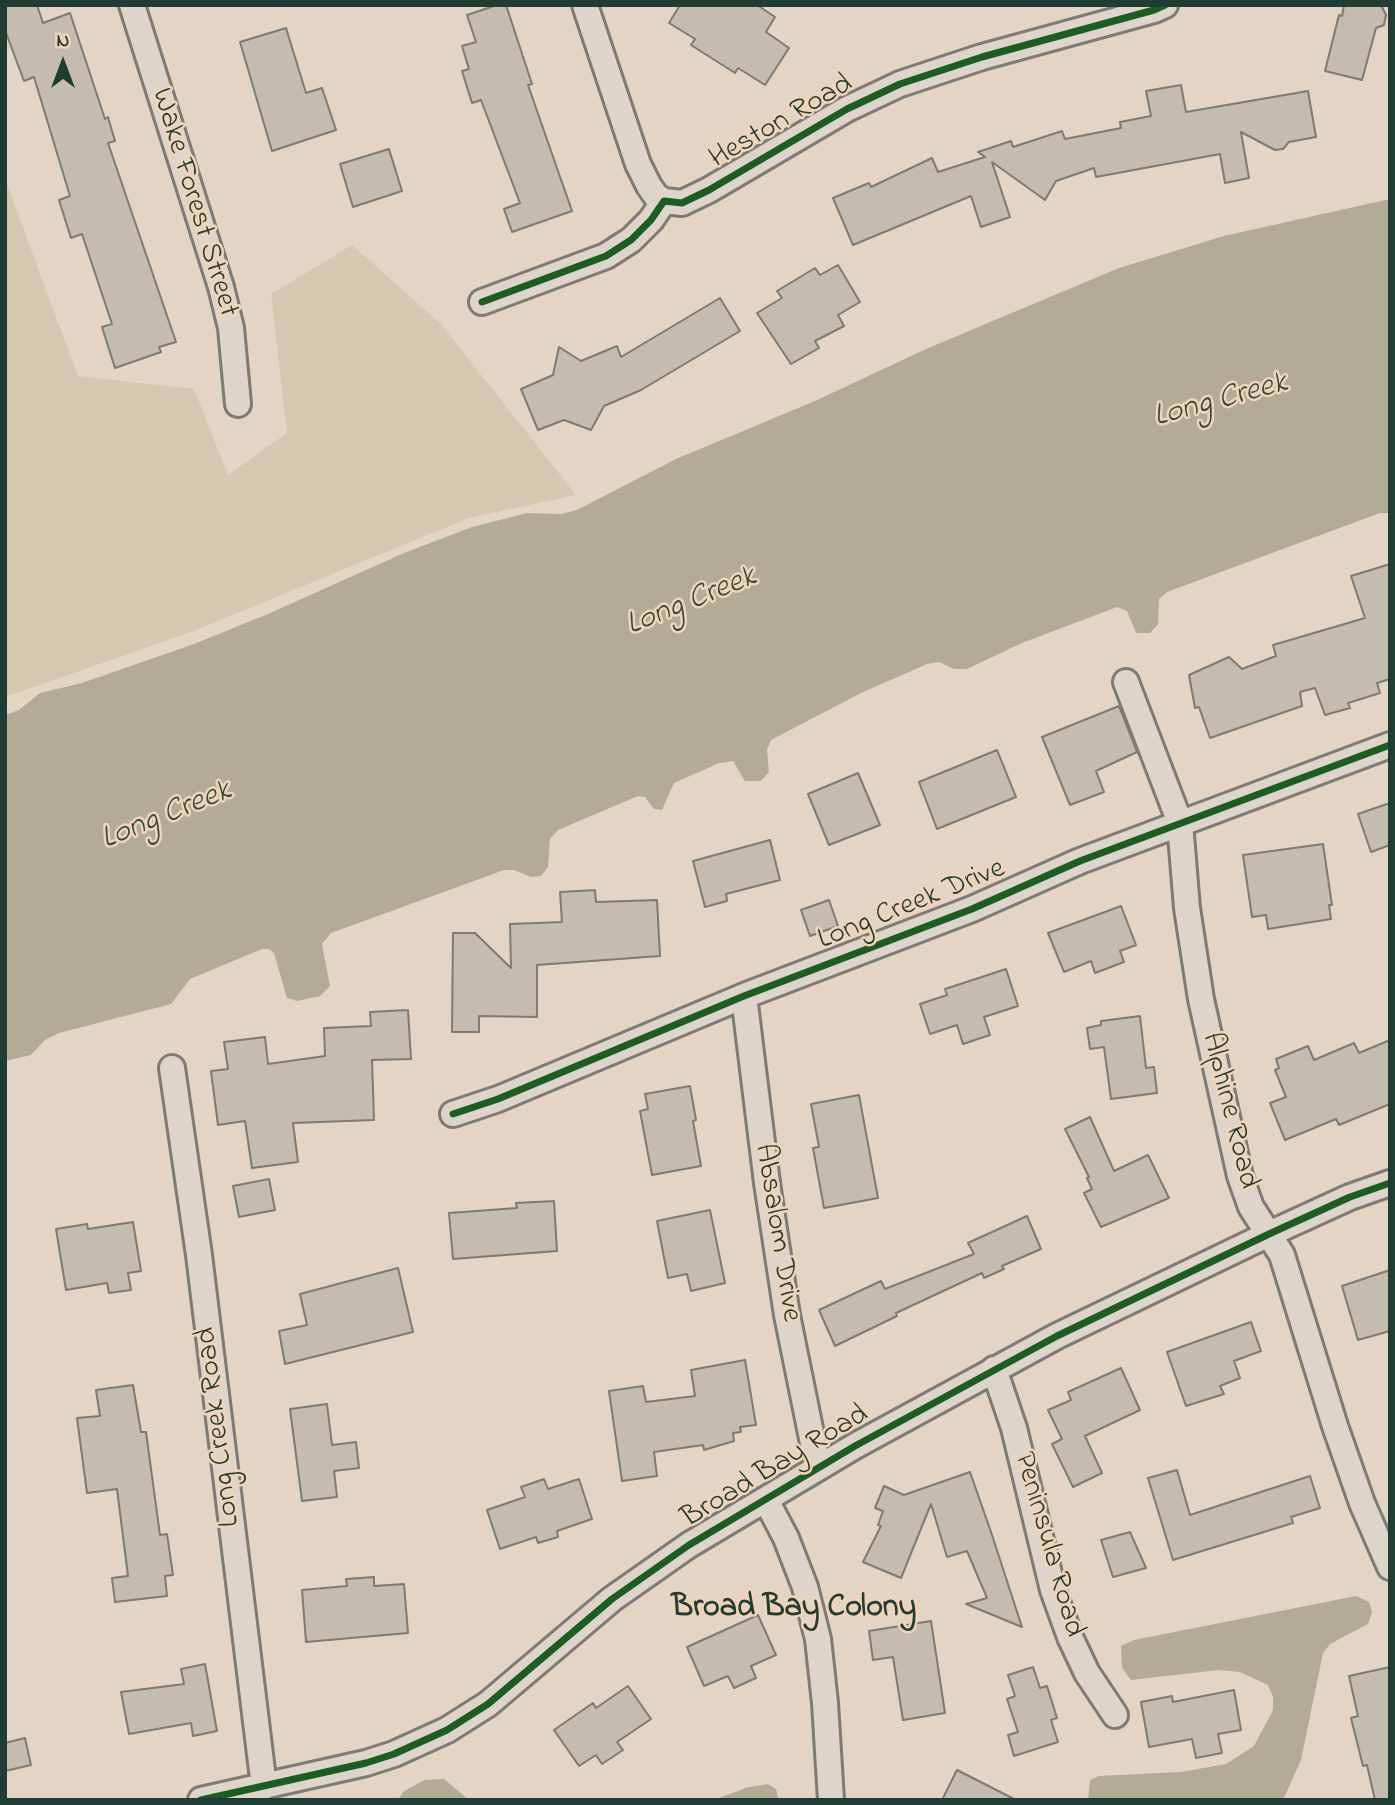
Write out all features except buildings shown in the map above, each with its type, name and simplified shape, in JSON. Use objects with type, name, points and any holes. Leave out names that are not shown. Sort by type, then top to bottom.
[{"type":"street","name":"Wake Forest Street","points":[[132,5],[221,287],[230,328],[238,404]]},
{"type":"street","points":[[482,302],[606,256],[631,240],[651,220],[664,201],[656,196],[638,164],[585,5]]},
{"type":"street","name":"Heston Road","points":[[664,201],[682,203],[709,190],[847,109],[900,84],[982,57],[1165,5]]},
{"type":"street","name":"Alphine Road","points":[[1126,682],[1180,823],[1187,908],[1201,999],[1240,1176],[1251,1207],[1282,1255],[1335,1426],[1362,1503],[1390,1567]]},
{"type":"street","name":"Long Creek Drive","points":[[453,1114],[744,996],[972,909],[1080,861],[1390,746]]},
{"type":"street","name":"Absalom Drive","points":[[744,996],[773,1223],[818,1468]]},
{"type":"street","name":"Long Creek Road","points":[[172,1068],[199,1255],[264,1787]]},
{"type":"street","name":"Broad Bay Road","points":[[201,1800],[366,1763],[394,1754],[447,1730],[488,1704],[612,1599],[689,1545],[818,1468],[1057,1336],[1269,1234],[1350,1197],[1390,1183]]},
{"type":"street","name":"Peninsula Road","points":[[995,1369],[1014,1428],[1053,1590],[1087,1672],[1115,1715]]},
{"type":"street","points":[[766,1500],[786,1538],[805,1587],[818,1639],[831,1800]]},
{"type":"shaded area","points":[[5,179],[78,376],[194,389],[228,475],[287,433],[271,294],[352,245],[441,324],[576,495],[469,518],[191,632],[5,697]]},
{"type":"water","name":"Long Creek","points":[[1390,199],[1390,513],[1380,513],[1167,592],[1159,599],[1158,624],[1150,633],[1136,633],[1127,611],[1117,607],[1022,643],[967,669],[954,669],[939,662],[927,664],[861,693],[771,740],[767,750],[769,772],[761,781],[745,781],[733,761],[719,763],[674,783],[662,810],[654,809],[645,797],[638,796],[558,830],[550,839],[548,867],[541,876],[531,877],[514,870],[504,870],[331,933],[322,944],[330,986],[320,996],[297,1001],[287,998],[274,953],[269,949],[262,949],[190,979],[171,1004],[59,1033],[45,1040],[31,1055],[5,1061],[5,715],[19,710],[40,693],[82,683],[194,644],[404,553],[472,527],[527,513],[561,514],[577,510],[676,459],[1119,268],[1224,236]]},
{"type":"water","points":[[1356,1596],[1369,1602],[1372,1612],[1368,1624],[1330,1644],[1323,1653],[1301,1760],[1283,1800],[1088,1800],[1090,1780],[1099,1776],[1181,1772],[1226,1764],[1254,1746],[1273,1710],[1273,1697],[1268,1685],[1240,1672],[1218,1670],[1131,1680],[1122,1668],[1121,1646],[1134,1640]]},
{"type":"water","points":[[444,1779],[469,1800],[398,1800],[403,1792],[424,1780]]},
{"type":"water","points":[[768,1784],[776,1789],[779,1800],[713,1800],[749,1787]]},
{"type":"cycle path","points":[[482,302],[606,256],[631,240],[651,220],[664,201],[682,203],[709,190],[847,109],[900,84],[982,57],[1165,5]]},
{"type":"cycle path","points":[[453,1114],[498,1099],[744,996],[972,909],[1080,861],[1390,745]]},
{"type":"cycle path","points":[[201,1800],[366,1763],[394,1754],[447,1730],[488,1704],[612,1599],[689,1545],[855,1446],[1057,1336],[1269,1234],[1350,1197],[1390,1183]]},
{"type":"district","name":"Broad Bay Colony","points":[[794,1610]]}]
